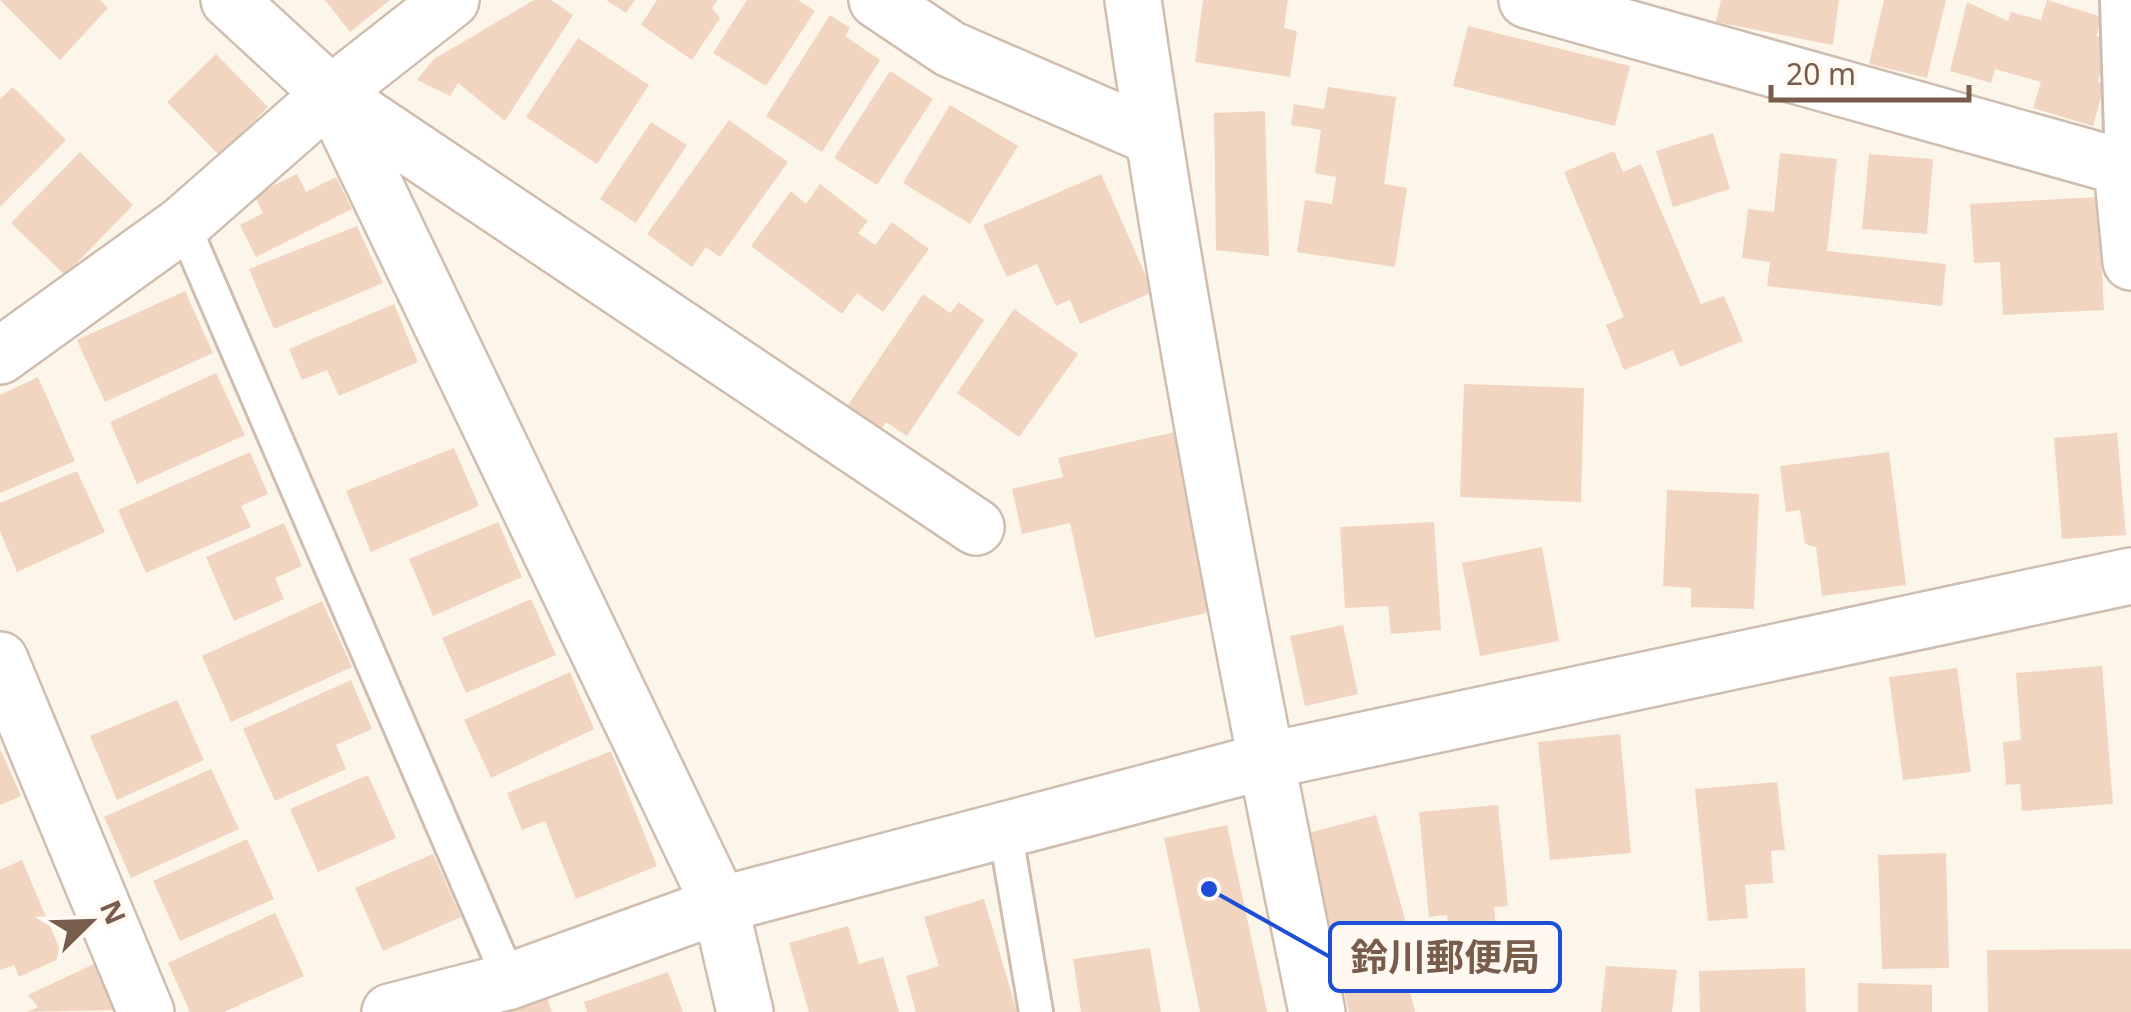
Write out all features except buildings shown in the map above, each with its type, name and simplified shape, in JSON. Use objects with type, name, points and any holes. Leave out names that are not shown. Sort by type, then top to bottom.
[{"type":"street","points":[[229,0],[331,94],[976,526]]},
{"type":"street","points":[[0,356],[183,224],[331,94],[451,0]]},
{"type":"street","points":[[877,0],[950,49],[1152,137]]},
{"type":"street","points":[[1132,0],[1152,137],[1266,761],[1317,1012]]},
{"type":"street","points":[[1527,0],[2127,167],[2131,262]]},
{"type":"street","points":[[331,94],[720,905],[745,1012]]},
{"type":"street","points":[[390,1012],[510,981],[720,905],[1266,761],[2131,576]]},
{"type":"street","points":[[0,660],[146,1012]]},
{"type":"lane","points":[[2117,0],[2127,167]]},
{"type":"lane","points":[[183,224],[510,981]]},
{"type":"lane","points":[[1005,830],[1036,1012]]},
{"type":"place","name":"鈴川郵便局","points":[[1209,889]]}]
